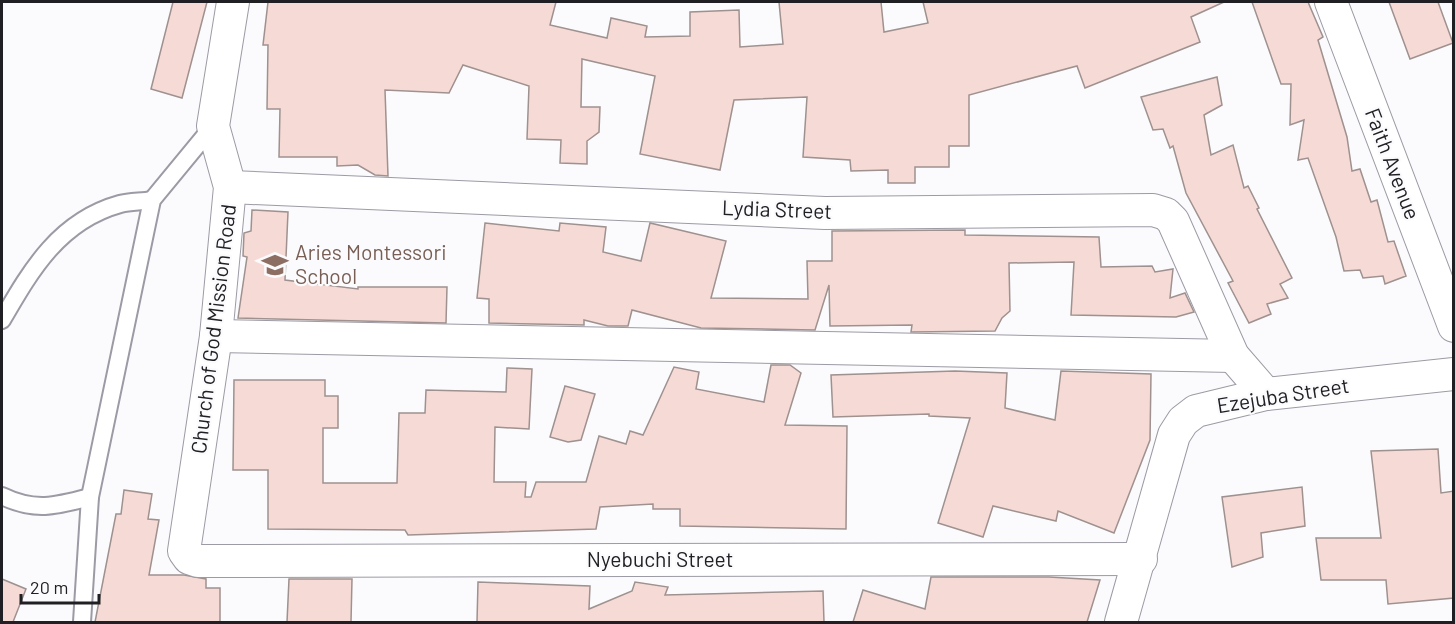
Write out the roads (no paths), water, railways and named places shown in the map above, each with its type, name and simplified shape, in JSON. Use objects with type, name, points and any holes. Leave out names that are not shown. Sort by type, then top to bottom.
[{"type":"street","name":"Church of God Mission Road","points":[[184,551],[216,336],[230,187],[213,126],[233,2]]},
{"type":"street","name":"Faith Avenue","points":[[1331,2],[1454,326]]},
{"type":"street","name":"Lydia Street","points":[[230,187],[825,213],[1153,210],[1166,214],[1173,221],[1233,356],[1266,394]]},
{"type":"street","points":[[216,336],[1233,356]]},
{"type":"street","name":"Ezejuba Street","points":[[1121,622],[1141,559],[1174,435],[1183,421],[1196,411],[1266,394],[1454,374]]},
{"type":"street","name":"Nyebuchi Street","points":[[184,551],[189,558],[198,561],[1141,559]]},
{"type":"lane","points":[[82,622],[90,497],[152,200],[213,126]]},
{"type":"lane","points":[[2,320],[34,265],[53,242],[76,224],[120,204],[152,200]]},
{"type":"lane","points":[[2,496],[27,506],[48,508],[90,497]]},
{"type":"place","name":"Aries Montessori School","points":[[275,265]]}]
